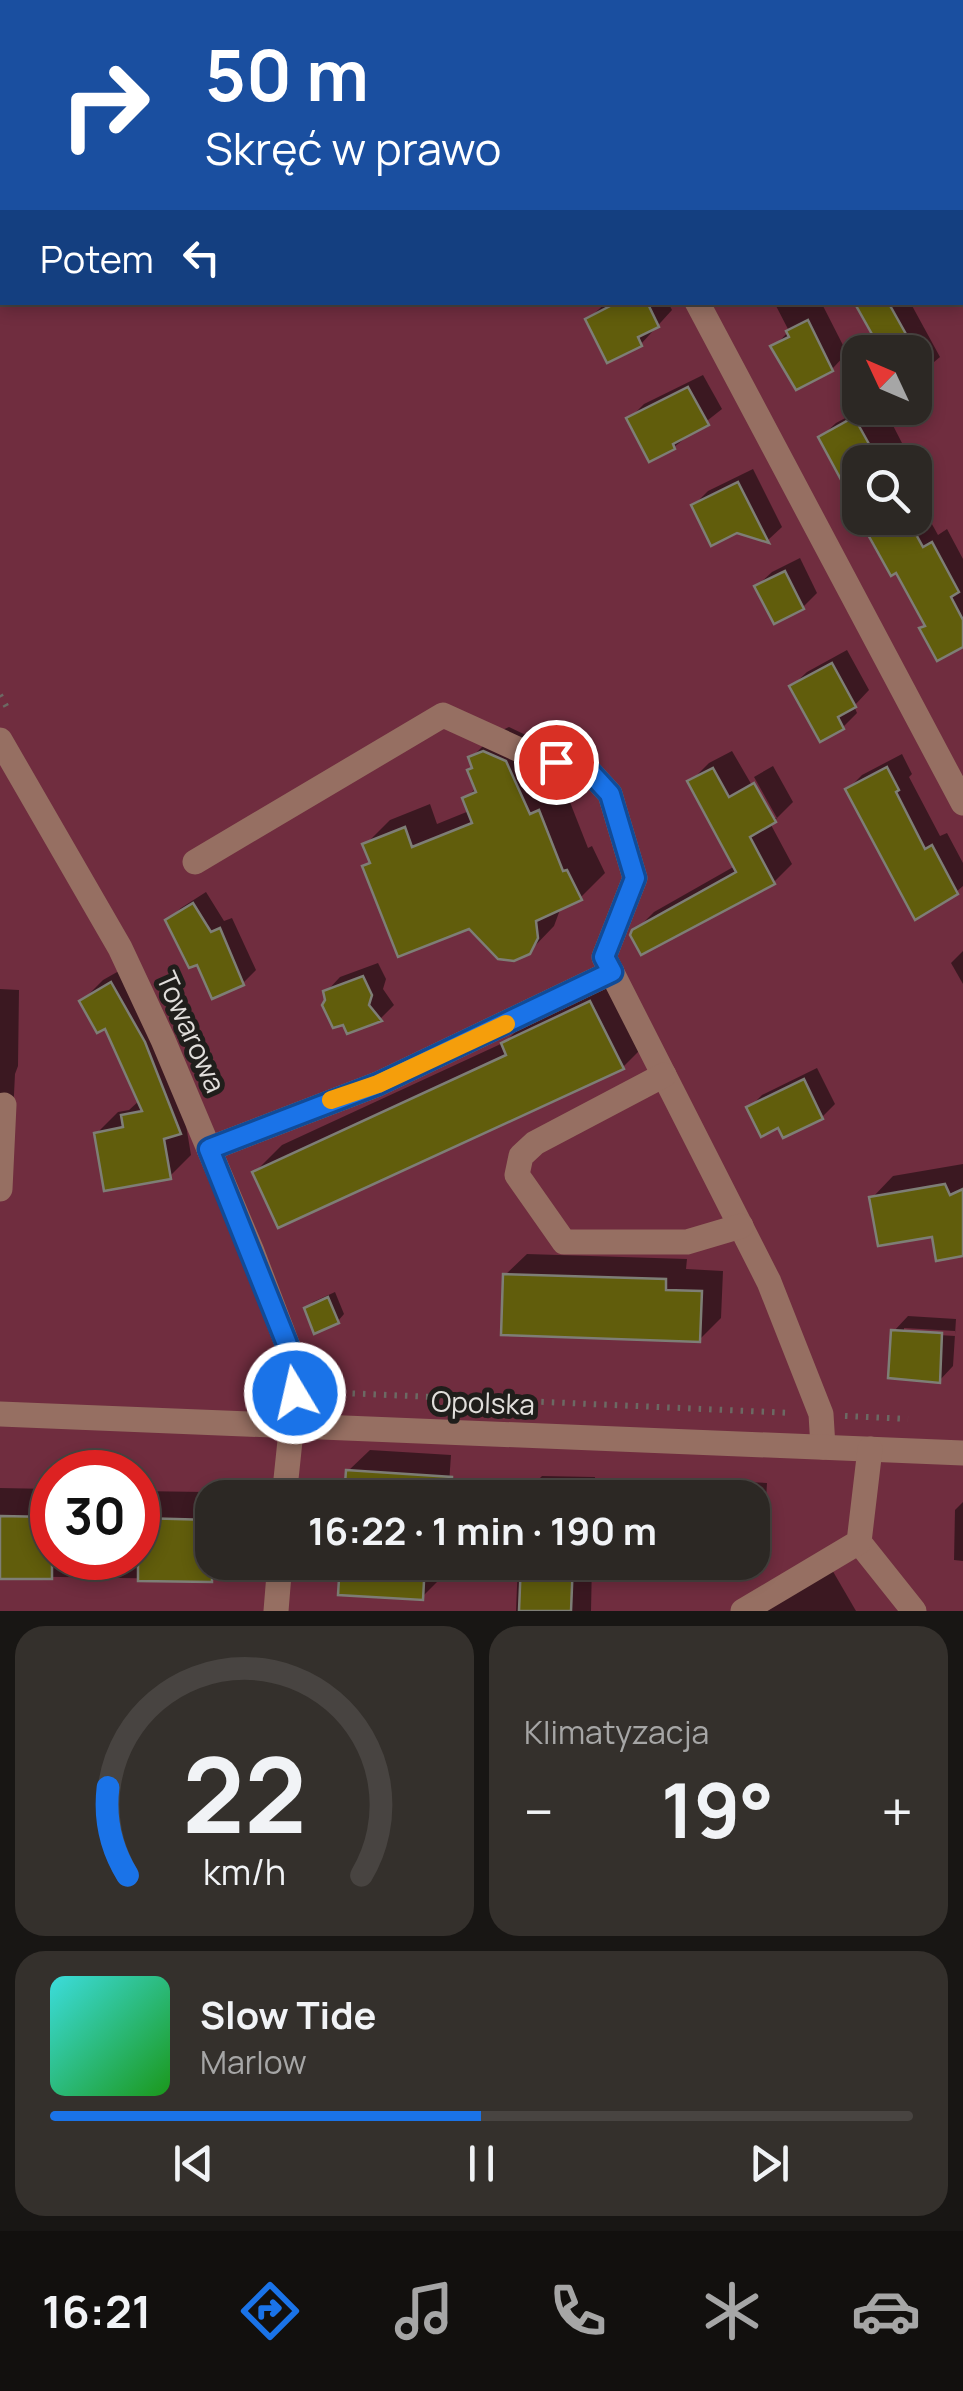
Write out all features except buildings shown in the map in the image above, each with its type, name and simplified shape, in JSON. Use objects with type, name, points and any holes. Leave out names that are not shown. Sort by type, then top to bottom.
[{"type":"street","points":[[699,305],[963,803]]},
{"type":"street","points":[[195,862],[443,715],[524,752],[589,771],[610,794],[635,878],[604,957],[769,1282],[822,1414],[823,1447]]},
{"type":"street","name":"Towarowa","points":[[0,740],[120,948],[209,1149],[289,1349],[295,1393],[285,1480]]},
{"type":"street","points":[[209,1149],[378,1084],[612,972]]},
{"type":"street","points":[[664,1075],[535,1143],[521,1156],[518,1175],[564,1242],[687,1242],[740,1226]]},
{"type":"street","points":[[0,1189],[4,1104]]},
{"type":"street","name":"Opolska","points":[[0,1414],[963,1452]]},
{"type":"street","points":[[870,1449],[859,1542],[914,1611]]},
{"type":"street","points":[[742,1611],[859,1542]]},
{"type":"street","points":[[276,1611],[279,1580]]},
{"type":"path","points":[[335,1391],[869,1417]]},
{"type":"shaded area","points":[[0,305],[963,305],[963,1611],[0,1611]]},
{"type":"slow traffic","points":[[331,1100],[378,1084],[506,1024]]},
{"type":"route","points":[[295,1393],[289,1349],[209,1149],[378,1084],[612,972],[604,957],[635,878],[610,794],[589,771],[556,762]]}]
